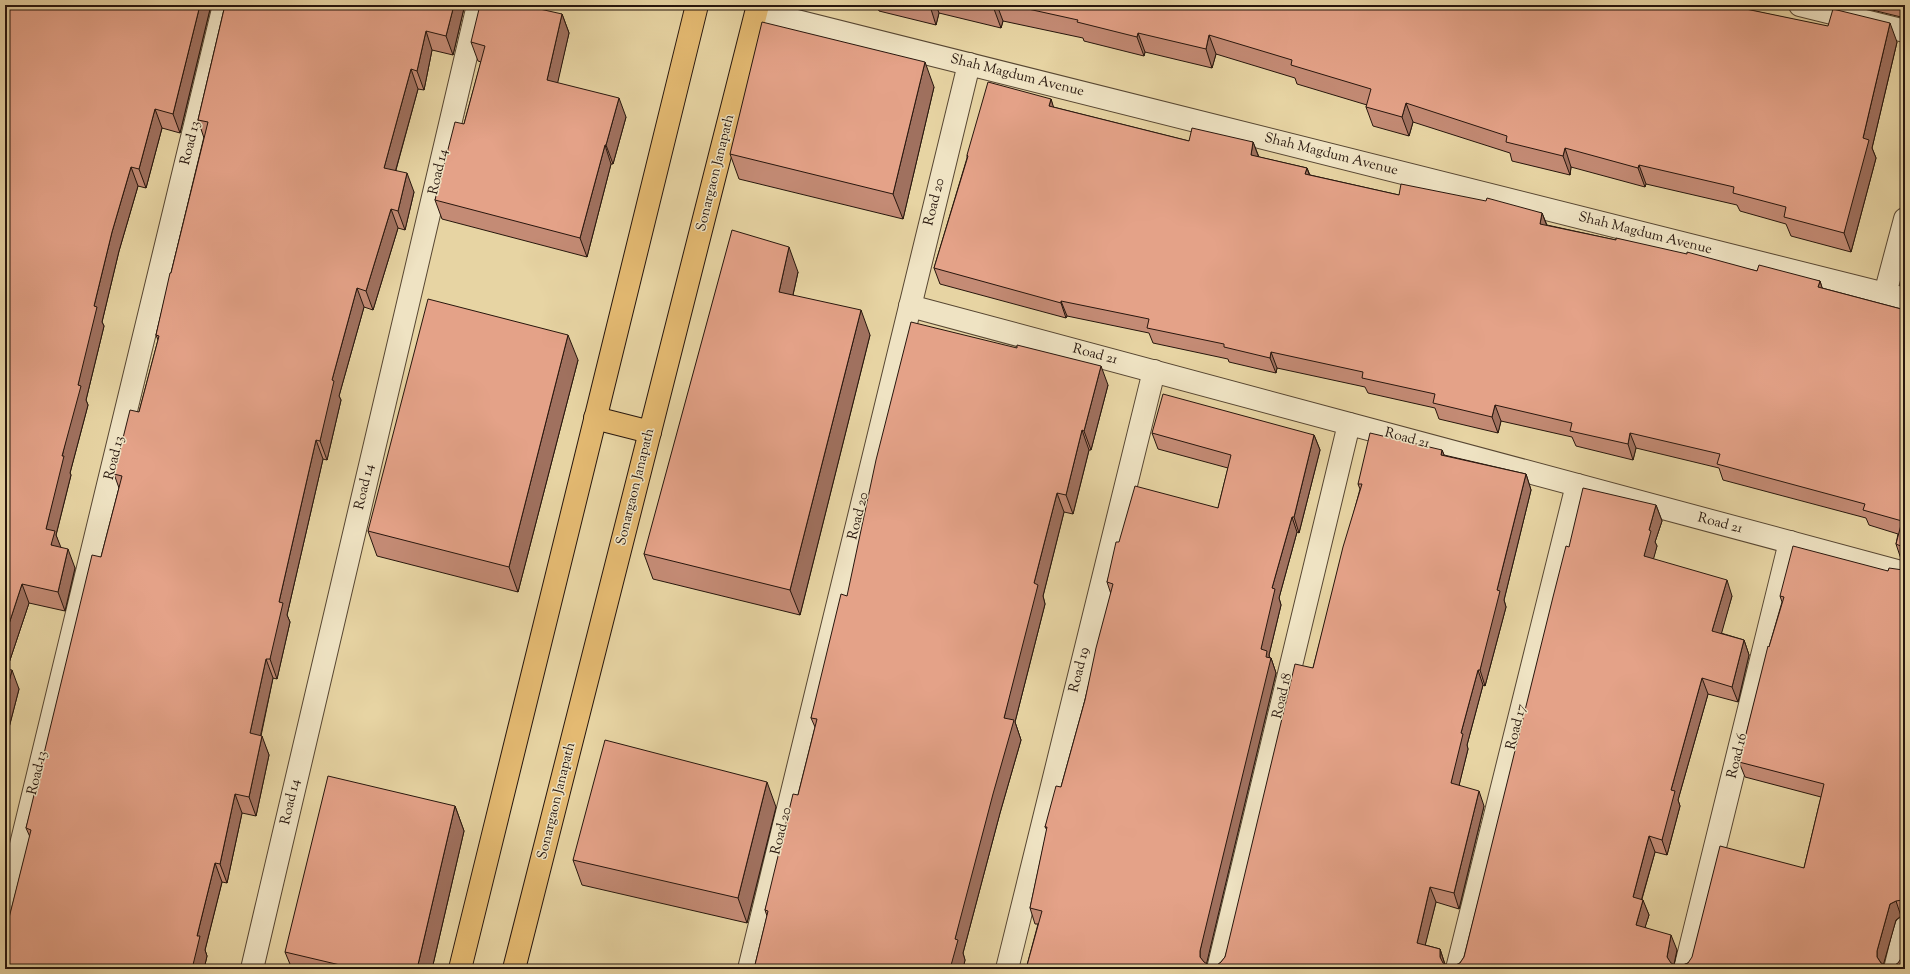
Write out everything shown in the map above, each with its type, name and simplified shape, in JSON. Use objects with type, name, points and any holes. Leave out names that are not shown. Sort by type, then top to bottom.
[{"type":"main road","points":[[460,969],[697,5]]},
{"type":"main road","name":"Sonargaon Janapath","points":[[514,969],[758,8]]},
{"type":"main road","points":[[595,418],[650,432]]},
{"type":"street","name":"Road 13","points":[[5,911],[224,5]]},
{"type":"street","name":"Road 14","points":[[252,969],[478,5]]},
{"type":"street","points":[[1800,5],[1905,31]]},
{"type":"street","name":"Shah Magdum Avenue","points":[[758,8],[969,64],[1895,297]]},
{"type":"street","name":"Road 20","points":[[749,969],[969,64]]},
{"type":"street","points":[[1895,297],[1905,219]]},
{"type":"street","name":"Road 21","points":[[910,306],[1905,574]]},
{"type":"street","name":"Road 19","points":[[1007,969],[1154,371]]},
{"type":"street","name":"Road 18","points":[[1218,969],[1349,424]]},
{"type":"street","name":"Road 17","points":[[1457,969],[1577,485]]},
{"type":"street","name":"Road 16","points":[[1685,969],[1790,542]]},
{"type":"street","points":[[1895,969],[1905,928]]},
{"type":"building","points":[[5,5],[200,5],[173,114],[155,109],[139,169],[131,167],[112,232],[94,306],[97,307],[78,385],[81,386],[62,456],[64,456],[46,529],[55,531],[51,545],[68,549],[58,592],[22,584],[5,636]]},
{"type":"building","points":[[225,5],[454,5],[446,36],[426,31],[417,71],[411,69],[384,168],[407,173],[398,211],[391,209],[366,291],[357,288],[332,380],[334,381],[320,441],[316,440],[279,602],[283,603],[270,659],[266,659],[250,733],[262,736],[249,797],[235,794],[220,864],[215,863],[197,936],[200,936],[192,969],[7,969],[9,959],[5,958],[5,934],[31,830],[26,828],[92,555],[101,557],[122,476],[114,474],[130,410],[139,412],[159,336],[156,335],[170,273],[208,122],[198,120]]},
{"type":"building","points":[[480,5],[522,5],[562,14],[547,80],[619,98],[580,238],[435,200],[455,122],[464,124],[485,46],[471,42]]},
{"type":"building","points":[[976,5],[995,5],[994,9]]},
{"type":"building","points":[[1010,5],[1742,5],[1741,8],[1828,26],[1833,9],[1890,23],[1863,138],[1869,140],[1844,233],[1784,217],[1786,207],[1733,193],[1734,187],[1639,165],[1638,168],[1565,148],[1563,156],[1506,142],[1507,136],[1406,103],[1402,117],[1366,107],[1371,89],[1291,65],[1292,60],[1209,35],[1206,49],[1138,33],[1137,37],[1077,22],[1078,20]]},
{"type":"building","points":[[762,22],[925,62],[893,194],[730,154]]},
{"type":"building","points":[[988,82],[1051,99],[1049,106],[1189,141],[1192,128],[1253,142],[1251,155],[1307,168],[1305,174],[1399,195],[1401,184],[1486,201],[1487,198],[1542,213],[1540,224],[1616,240],[1616,238],[1687,254],[1687,252],[1757,271],[1759,265],[1820,281],[1818,287],[1905,310],[1905,548],[1896,544],[1902,521],[1863,510],[1865,504],[1717,464],[1720,454],[1630,433],[1628,444],[1570,431],[1572,423],[1495,405],[1492,417],[1433,403],[1435,394],[1362,378],[1363,372],[1271,352],[1270,358],[1224,347],[1224,344],[1147,328],[1149,319],[1061,301],[1061,303],[934,268],[968,156],[967,155]]},
{"type":"building","points":[[732,230],[789,247],[779,292],[861,310],[790,590],[644,554]]},
{"type":"building","points":[[428,299],[568,335],[509,567],[368,531]]},
{"type":"building","points":[[911,322],[1017,348],[1017,345],[1101,366],[1084,431],[1082,430],[1066,495],[1057,493],[1034,583],[1038,585],[1004,718],[1014,720],[955,939],[958,940],[950,969],[754,969],[768,911],[765,910],[793,794],[798,795],[817,719],[811,718],[841,594],[847,596],[876,460]]},
{"type":"building","points":[[1163,394],[1314,435],[1294,517],[1292,517],[1272,588],[1275,589],[1261,649],[1267,651],[1266,657],[1271,658],[1200,951],[1200,957],[1204,962],[1210,966],[1216,966],[1225,957],[1295,664],[1313,668],[1343,547],[1362,484],[1358,484],[1370,433],[1442,450],[1441,455],[1526,474],[1497,590],[1500,591],[1480,670],[1478,670],[1461,733],[1463,734],[1451,783],[1479,791],[1454,893],[1430,887],[1417,943],[1440,949],[1440,957],[1443,963],[1449,966],[1454,966],[1460,963],[1464,957],[1553,597],[1566,546],[1569,547],[1583,488],[1656,505],[1644,556],[1727,580],[1712,631],[1744,640],[1732,687],[1702,678],[1671,790],[1675,791],[1662,840],[1649,836],[1633,897],[1643,900],[1636,925],[1671,935],[1667,957],[1671,963],[1677,966],[1688,963],[1692,957],[1720,846],[1804,868],[1824,784],[1739,762],[1768,646],[1769,647],[1784,597],[1780,596],[1793,546],[1888,571],[1889,568],[1903,570],[1905,568],[1905,902],[1902,900],[1890,904],[1877,951],[1877,957],[1881,963],[1887,966],[1893,966],[1898,963],[1902,957],[1905,940],[1905,969],[1026,969],[1042,911],[1030,908],[1047,827],[1045,827],[1056,786],[1061,787],[1085,700],[1096,648],[1113,584],[1107,582],[1116,542],[1119,542],[1135,486],[1218,508],[1231,455],[1152,433]]},
{"type":"building","points":[[5,669],[12,670],[5,697]]},
{"type":"building","points":[[605,740],[767,782],[738,898],[573,860]]},
{"type":"building","points":[[328,776],[455,806],[417,969],[357,969],[285,952]]}]
